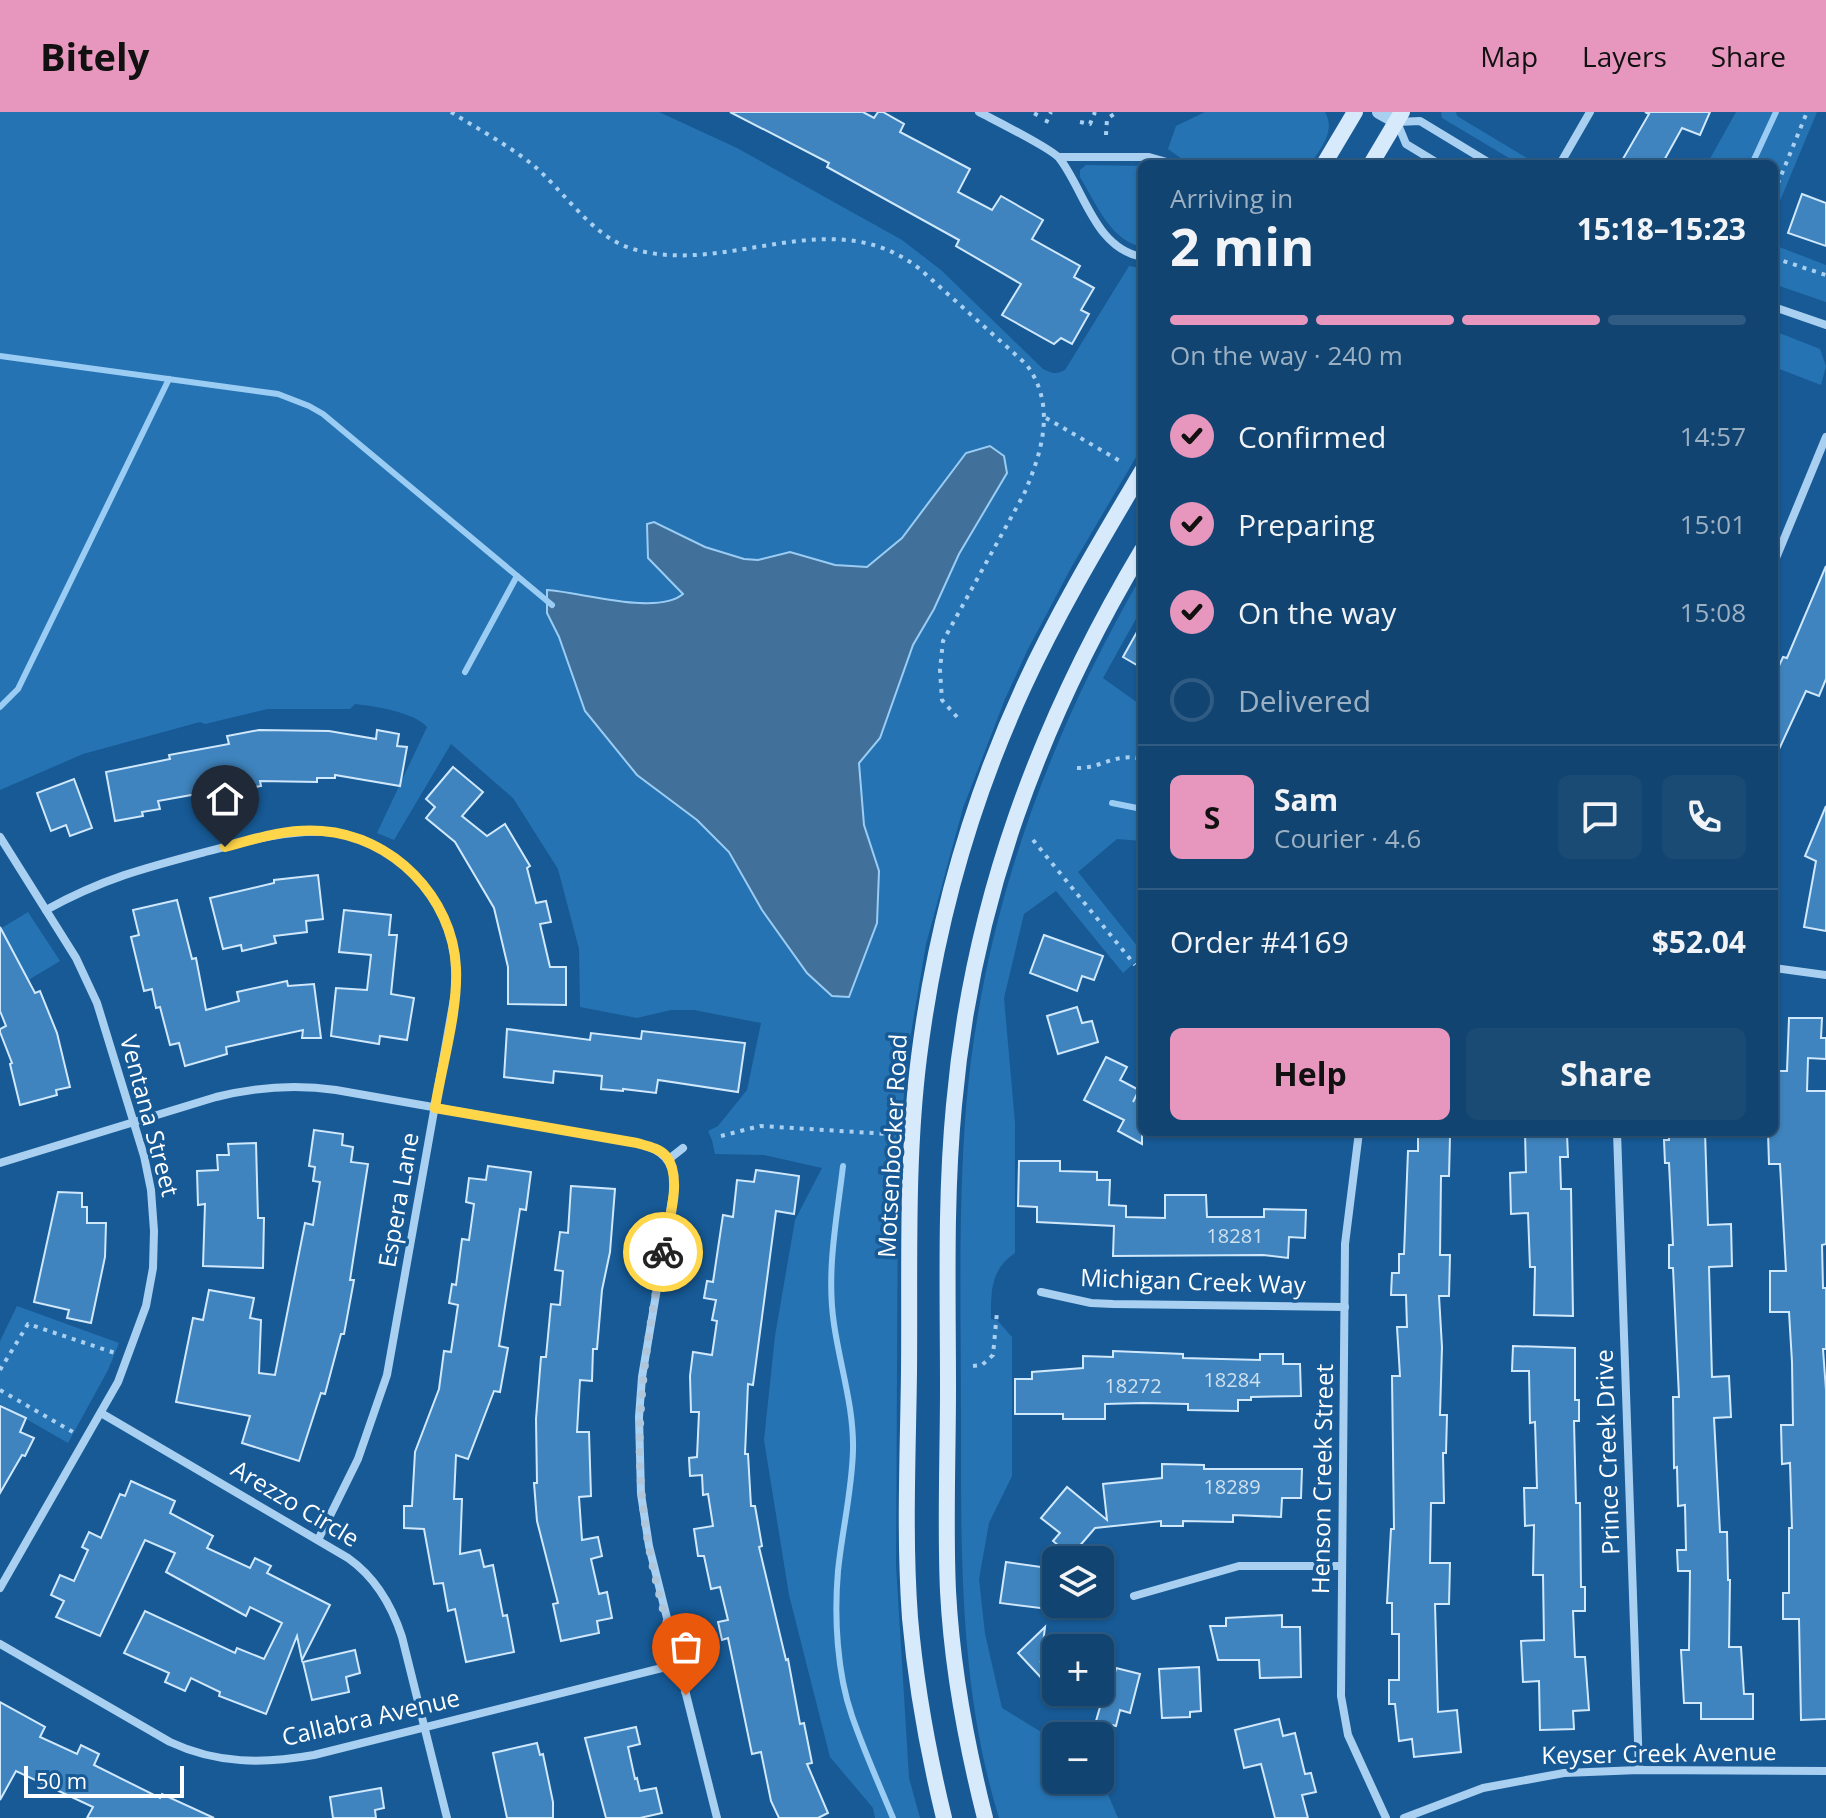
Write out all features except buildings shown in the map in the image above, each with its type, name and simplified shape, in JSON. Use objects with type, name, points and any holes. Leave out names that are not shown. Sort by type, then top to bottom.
[{"type":"main road","points":[[1326,160],[1355,112]]},
{"type":"main road","points":[[1373,160],[1399,117]]},
{"type":"main road","name":"Motsenbocker Road","points":[[944,1818],[921,1707],[908,1565],[910,1194],[913,1126],[924,1024],[952,888],[979,796],[1004,732],[1070,594],[1138,478]]},
{"type":"main road","points":[[985,1818],[959,1698],[947,1564],[948,1210],[958,1067],[983,926],[1020,800],[1041,746],[1088,645],[1138,557]]},
{"type":"street","points":[[979,112],[1059,157],[1149,157],[1160,160]]},
{"type":"street","points":[[1379,112],[1420,121],[1484,160]]},
{"type":"street","points":[[1562,160],[1590,112]]},
{"type":"street","points":[[1399,117],[1406,144],[1432,160]]},
{"type":"street","points":[[1059,157],[1107,238],[1123,251],[1138,256]]},
{"type":"street","points":[[1778,308],[1826,325]]},
{"type":"street","points":[[1778,553],[1826,437]]},
{"type":"street","name":"Espera Lane","points":[[46,910],[130,871],[275,834],[322,831],[350,836],[378,847],[411,872],[431,895],[444,919],[454,951],[455,993],[387,1375],[349,1481],[318,1540]]},
{"type":"street","name":"Ventana Street","points":[[0,837],[76,958],[97,1003],[134,1122],[151,1190],[154,1231],[153,1268],[146,1306],[133,1346],[101,1413],[0,1588]]},
{"type":"street","points":[[1778,969],[1826,975]]},
{"type":"street","points":[[0,1163],[216,1097],[277,1087],[336,1090],[637,1143],[660,1151],[669,1159],[675,1178],[674,1188],[645,1348],[639,1442],[646,1531],[717,1818]]},
{"type":"street","name":"Henson Creek Street","points":[[1359,1136],[1346,1237],[1342,1709],[1353,1748],[1386,1818]]},
{"type":"street","name":"Prince Creek Drive","points":[[1617,1136],[1639,1770]]},
{"type":"street","points":[[669,1159],[683,1148]]},
{"type":"street","name":"Michigan Creek Way","points":[[1041,1292],[1091,1303],[1345,1307]]},
{"type":"street","name":"Arezzo Circle","points":[[101,1413],[356,1564],[386,1600],[402,1637],[447,1818]]},
{"type":"street","points":[[1134,1596],[1239,1566],[1342,1566]]},
{"type":"street","name":"Callabra Avenue","points":[[0,1644],[170,1742],[224,1760],[296,1758],[678,1664]]},
{"type":"street","name":"Keyser Creek Avenue","points":[[1404,1818],[1463,1794],[1510,1781],[1564,1773],[1639,1770],[1826,1771]]},
{"type":"path","points":[[451,112],[531,164],[593,224],[629,248],[659,253],[712,253],[798,239],[873,245],[895,253],[921,270],[1026,364],[1036,381],[1046,418],[1024,494],[943,641],[940,670],[942,700],[957,717]]},
{"type":"path","points":[[1046,123],[1051,112]]},
{"type":"path","points":[[1080,122],[1090,124],[1095,112]]},
{"type":"path","points":[[1106,135],[1107,119],[1117,112]]},
{"type":"path","points":[[1778,183],[1807,112]]},
{"type":"path","points":[[1778,259],[1826,275]]},
{"type":"path","points":[[1046,418],[1120,461]]},
{"type":"path","points":[[1077,768],[1119,757],[1138,759]]},
{"type":"path","points":[[1033,840],[1135,965]]},
{"type":"path","points":[[721,1136],[760,1126],[888,1134]]},
{"type":"path","points":[[973,1366],[984,1364],[993,1355],[997,1312]]},
{"type":"path","points":[[0,1370],[28,1324],[115,1354]]},
{"type":"path","points":[[0,1390],[75,1433]]},
{"type":"shaded area","points":[[0,112],[659,112],[737,148],[902,240],[941,270],[1043,369],[1054,373],[1065,370],[1129,266],[1138,267],[1138,454],[1072,566],[1028,649],[963,808],[926,944],[907,1057],[898,1166],[896,1565],[909,1778],[920,1818],[875,1818],[873,1808],[830,1757],[789,1595],[764,1440],[775,1336],[795,1220],[822,1168],[764,1155],[715,1154],[708,1131],[718,1126],[747,1090],[761,1023],[694,1010],[671,1010],[637,1018],[580,1007],[579,949],[558,869],[513,798],[451,744],[394,840],[377,833],[427,727],[404,714],[355,704],[350,709],[268,709],[205,724],[200,722],[83,754],[0,790]]},
{"type":"shaded area","points":[[1205,112],[1325,112],[1329,126],[1323,145],[1314,160],[1183,160],[1168,149],[1176,126]]},
{"type":"shaded area","points":[[1441,112],[1456,112],[1457,116],[1527,158],[1512,160],[1442,118]]},
{"type":"shaded area","points":[[1736,112],[1817,112],[1778,205],[1778,160],[1709,160]]},
{"type":"shaded area","points":[[1086,165],[1138,166],[1138,246],[1121,237],[1105,219],[1080,177],[1080,170]]},
{"type":"shaded area","points":[[1778,247],[1826,265],[1826,302],[1778,285]]},
{"type":"shaded area","points":[[1778,333],[1820,349],[1826,366],[1821,385],[1778,369]]},
{"type":"shaded area","points":[[990,446],[1004,456],[1007,473],[959,554],[934,609],[913,645],[880,738],[859,763],[864,825],[879,871],[877,923],[849,997],[832,996],[807,973],[762,910],[729,852],[697,820],[637,775],[585,711],[559,637],[547,613],[547,590],[638,603],[671,600],[683,594],[648,558],[647,524],[654,522],[705,547],[744,559],[758,560],[790,552],[835,565],[867,567],[902,538],[966,453]]},
{"type":"shaded area","points":[[1138,582],[1138,615],[1103,678],[1138,703],[1138,841],[1117,839],[1078,872],[1138,947],[1138,960],[1123,973],[1056,891],[1024,914],[1004,998],[1015,1123],[1015,1253],[996,1274],[991,1319],[997,1320],[1012,1337],[1012,1476],[989,1523],[979,1579],[985,1634],[1002,1708],[1042,1732],[1042,1794],[1108,1794],[1118,1818],[999,1818],[976,1719],[962,1568],[960,1262],[966,1108],[974,1037],[1004,899],[1024,832],[1077,701]]},
{"type":"shaded area","points":[[28,912],[60,961],[0,997],[0,929]]},
{"type":"shaded area","points":[[17,1306],[119,1343],[108,1370],[68,1443],[0,1404],[0,1341]]},
{"type":"waterway","points":[[1754,160],[1776,112]]},
{"type":"waterway","points":[[0,356],[278,394],[309,406],[323,414],[552,605]]},
{"type":"waterway","points":[[0,707],[18,689],[169,379]]},
{"type":"waterway","points":[[465,672],[517,576]]},
{"type":"waterway","points":[[1112,803],[1138,808]]},
{"type":"waterway","points":[[843,1166],[831,1284],[853,1450],[838,1571],[838,1645],[852,1716],[893,1818]]},
{"type":"way so far","points":[[663,1252],[642,1377],[640,1480],[649,1546],[686,1695]]},
{"type":"route","points":[[225,847],[287,832],[338,833],[378,847],[411,872],[439,908],[449,930],[456,961],[455,993],[435,1108],[637,1143],[660,1151],[669,1159],[675,1178],[663,1252]]}]
